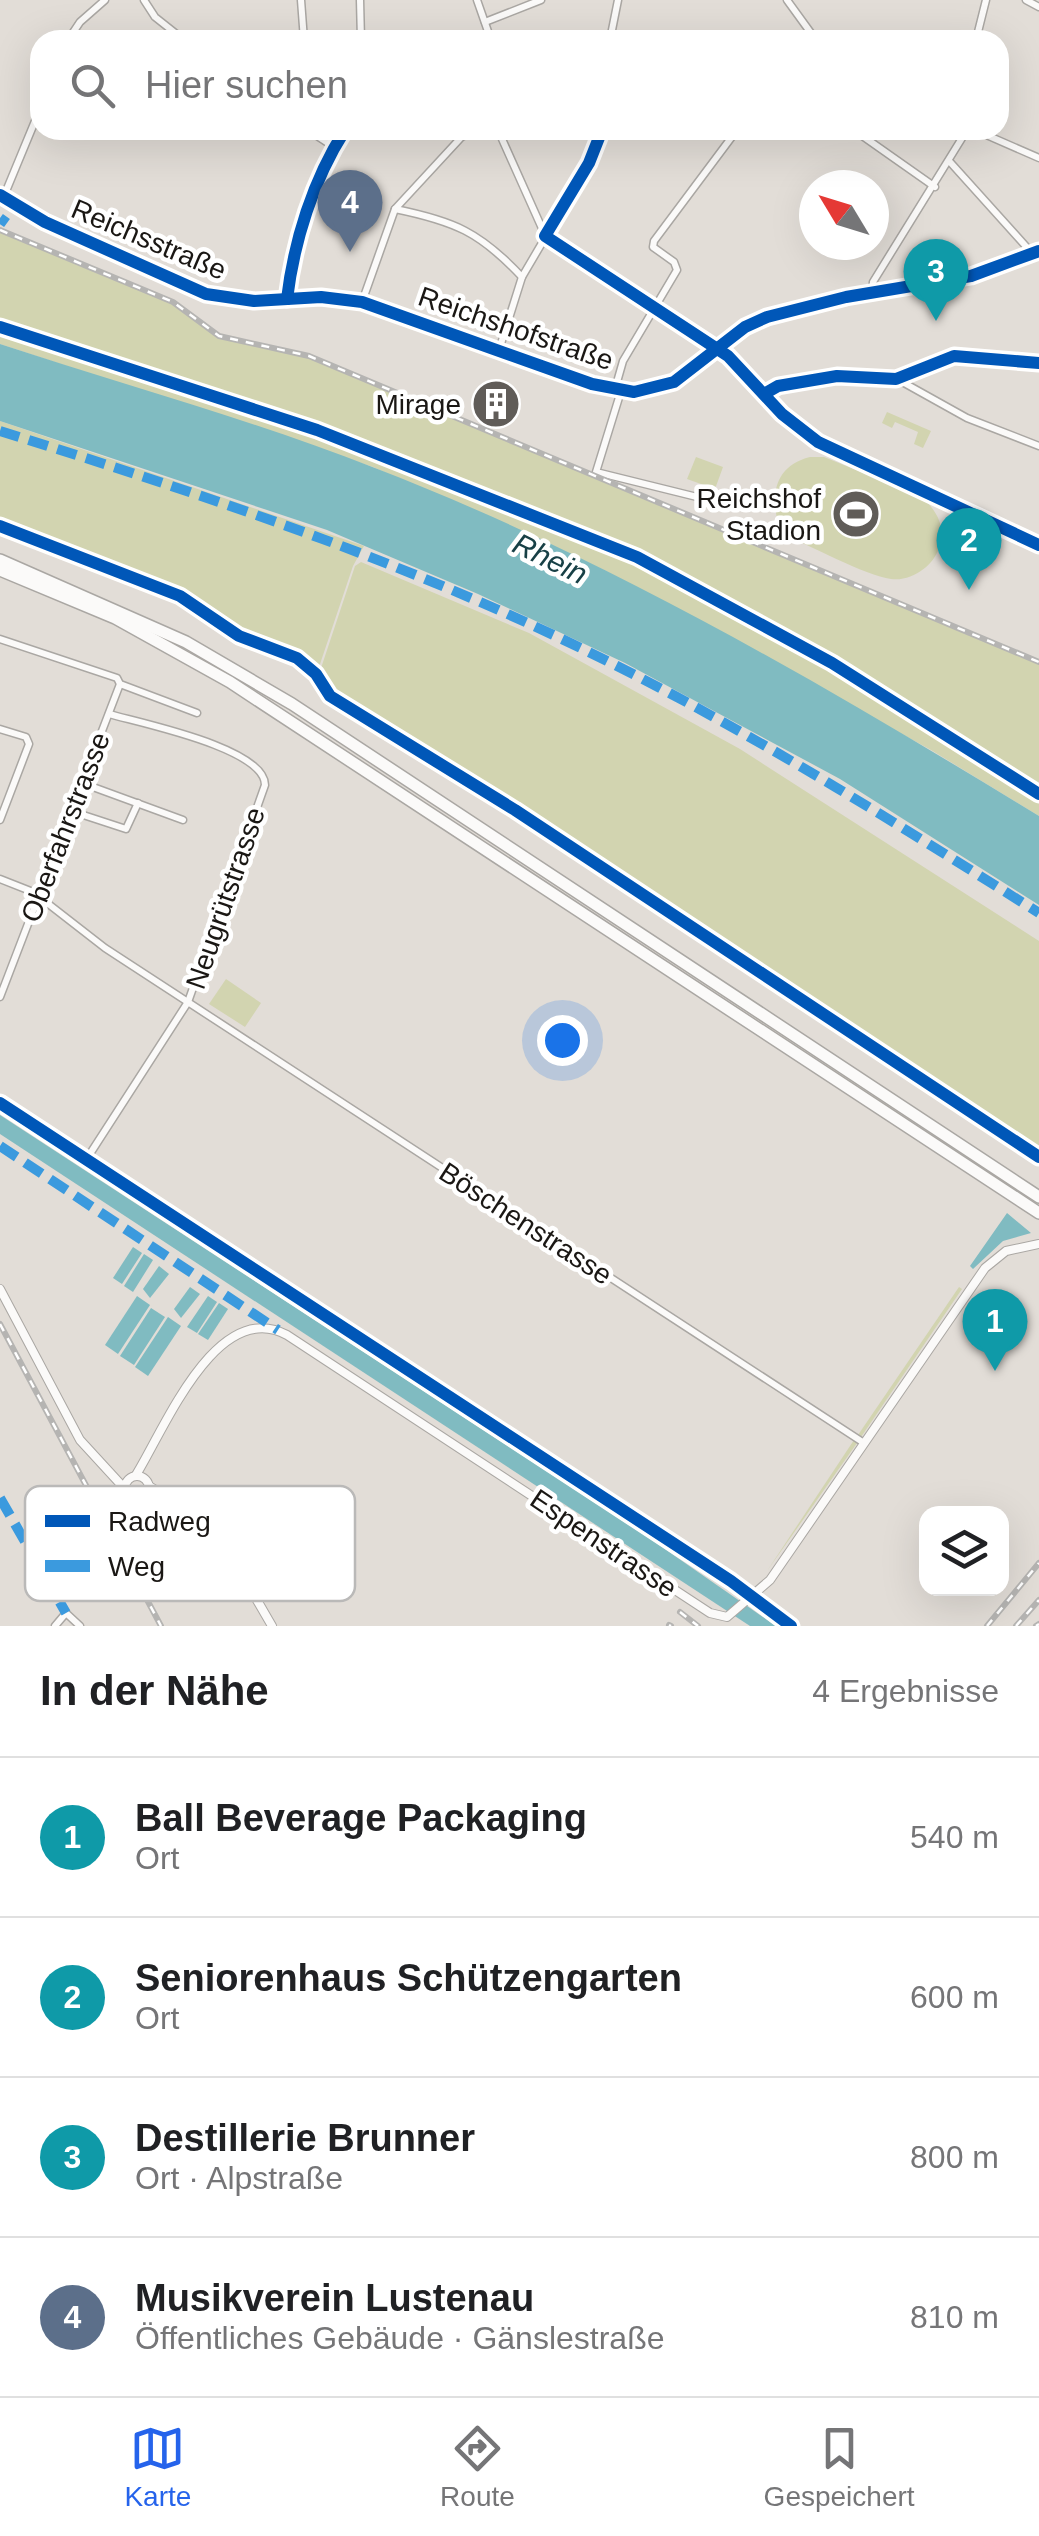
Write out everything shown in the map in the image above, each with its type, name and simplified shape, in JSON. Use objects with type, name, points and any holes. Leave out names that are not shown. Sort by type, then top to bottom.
[{"type":"highway","points":[[0,560],[135,616],[292,704],[1039,1197]]},
{"type":"highway","points":[[0,570],[115,618],[198,662],[1039,1213]]},
{"type":"main road","name":"Reichsstraße","points":[[2,196],[188,288],[226,299],[286,299]]},
{"type":"main road","name":"Reichshofstraße","points":[[286,299],[321,297],[362,302],[618,390],[650,390],[674,382],[767,317],[872,292],[971,276],[1035,252]]},
{"type":"street","points":[[90,0],[95,8]]},
{"type":"street","points":[[76,30],[105,0]]},
{"type":"street","points":[[144,0],[155,17],[171,30]]},
{"type":"street","points":[[301,0],[303,30]]},
{"type":"street","points":[[360,0],[362,30]]},
{"type":"street","points":[[477,0],[488,30]]},
{"type":"street","points":[[485,22],[542,0]]},
{"type":"street","points":[[612,30],[618,0]]},
{"type":"street","points":[[787,0],[806,30]]},
{"type":"street","points":[[978,30],[986,0]]},
{"type":"street","points":[[1026,0],[1039,7]]},
{"type":"street","points":[[2,196],[30,132]]},
{"type":"street","points":[[323,140],[334,148]]},
{"type":"street","points":[[286,299],[297,244],[339,140]]},
{"type":"street","points":[[362,302],[395,209],[459,140]]},
{"type":"street","points":[[502,140],[545,236],[719,349],[802,432],[828,448],[1039,546]]},
{"type":"street","points":[[499,350],[522,278],[589,163],[598,140]]},
{"type":"street","points":[[618,390],[620,368],[677,266],[652,247],[654,241],[730,140]]},
{"type":"street","points":[[868,140],[935,187]]},
{"type":"street","points":[[872,292],[873,282],[964,140]]},
{"type":"street","points":[[995,140],[1039,158]]},
{"type":"street","points":[[950,162],[1035,252]]},
{"type":"street","points":[[395,209],[422,212],[488,242],[522,278]]},
{"type":"street","points":[[764,394],[778,386],[837,376],[896,379],[954,356],[1039,363]]},
{"type":"street","points":[[896,379],[968,418],[1039,446]]},
{"type":"street","name":"Reichshofstraße","points":[[618,390],[596,472],[697,498]]},
{"type":"street","points":[[0,639],[113,677],[120,684],[197,713]]},
{"type":"street","name":"Oberfahrstrasse","points":[[0,997],[120,684]]},
{"type":"street","name":"Neugrütstrasse","points":[[86,1160],[188,1002],[265,777],[220,747],[108,714]]},
{"type":"street","points":[[0,729],[26,737],[29,744],[0,820]]},
{"type":"street","points":[[82,783],[183,820]]},
{"type":"street","points":[[71,811],[126,829],[138,804]]},
{"type":"street","name":"Böschenstrasse","points":[[0,879],[38,896],[105,948],[864,1443]]},
{"type":"street","name":"Espenstrasse","points":[[126,1486],[222,1342],[242,1329],[278,1330],[729,1620],[756,1595],[985,1268],[1006,1251],[1039,1244]]},
{"type":"street","points":[[0,1289],[80,1440],[121,1486]]},
{"type":"street","name":"Espenstrasse","points":[[148,1486],[149,1452]]},
{"type":"street","points":[[107,1472],[133,1476],[152,1486]]},
{"type":"street","points":[[258,1601],[272,1626]]},
{"type":"street","points":[[54,1626],[66,1613],[80,1626]]},
{"type":"green space","points":[[0,230],[173,302],[219,336],[309,356],[1039,662],[1039,816],[931,750],[604,570],[373,467],[0,344]]},
{"type":"green space","points":[[887,412],[931,431],[923,448],[914,444],[918,432],[895,422],[892,428],[882,423]]},
{"type":"green space","points":[[0,421],[364,546],[353,566],[318,670],[278,646],[242,636],[166,586],[0,523]]},
{"type":"green space","points":[[696,457],[723,467],[715,489],[687,479]]},
{"type":"green space","name":"Reichshof Stadion","points":[[810,457],[824,457],[921,496],[935,512],[942,531],[937,552],[928,565],[907,578],[880,577],[781,533],[775,509],[777,486],[787,468]]},
{"type":"green space","points":[[361,562],[529,633],[740,749],[1039,941],[1039,1157],[515,810],[330,696],[317,680],[355,566]]},
{"type":"green space","points":[[226,979],[261,1003],[245,1027],[209,1004]]},
{"type":"green space","points":[[959,1287],[962,1289],[861,1437],[858,1435]]},
{"type":"green space","points":[[854,1440],[857,1443],[767,1571]]},
{"type":"water","name":"Rhein","points":[[0,344],[235,418],[375,468],[547,542],[714,627],[1039,816],[1039,905],[840,779],[625,663],[478,594],[327,530],[0,421]]},
{"type":"water","points":[[0,1115],[649,1538],[776,1626],[750,1626],[0,1134]]},
{"type":"water","points":[[1007,1213],[1031,1233],[1003,1241],[973,1269],[970,1266]]},
{"type":"water","points":[[133,1247],[142,1253],[122,1284],[113,1278]]},
{"type":"water","points":[[144,1254],[153,1260],[133,1292],[124,1286]]},
{"type":"water","points":[[159,1266],[169,1274],[150,1298],[143,1289]]},
{"type":"water","points":[[190,1287],[200,1294],[181,1318],[174,1309]]},
{"type":"water","points":[[137,1296],[150,1305],[118,1354],[105,1345]]},
{"type":"water","points":[[208,1296],[217,1302],[197,1333],[187,1327]]},
{"type":"water","points":[[219,1303],[228,1309],[208,1340],[198,1334]]},
{"type":"water","points":[[151,1308],[165,1317],[134,1365],[120,1356]]},
{"type":"water","points":[[168,1317],[181,1326],[148,1376],[135,1367]]},
{"type":"railway","points":[[0,230],[173,302],[219,336],[309,356],[1039,662]]},
{"type":"railway","points":[[0,1324],[86,1486]]},
{"type":"railway","points":[[987,1626],[1039,1563]]},
{"type":"railway","points":[[1016,1626],[1039,1600]]},
{"type":"railway","points":[[148,1601],[161,1626]]},
{"type":"railway","points":[[680,1612],[698,1626]]},
{"type":"marked path","points":[[0,218],[7,223]]},
{"type":"marked path","points":[[0,431],[305,533],[528,623],[658,687],[769,748],[1039,913]]},
{"type":"marked path","points":[[0,1146],[278,1330]]},
{"type":"marked path","points":[[0,1498],[25,1542]]},
{"type":"marked path","points":[[59,1601],[66,1613]]},
{"type":"cycle path","points":[[287,299],[307,212],[323,169],[339,140]]},
{"type":"cycle path","points":[[598,140],[589,163],[545,236],[728,356],[782,414],[818,442],[1039,545]]},
{"type":"cycle path","points":[[0,195],[45,222],[206,294],[254,301],[321,297],[362,302],[592,384],[634,392],[674,382],[745,327],[767,317],[846,297],[971,276],[1039,251]]},
{"type":"cycle path","points":[[0,327],[317,430],[637,557],[832,663],[1039,794]]},
{"type":"cycle path","points":[[764,394],[778,386],[837,376],[896,379],[954,356],[1039,363]]},
{"type":"cycle path","points":[[0,526],[180,596],[239,636],[297,658],[316,674],[330,696],[515,810],[1039,1157]]},
{"type":"cycle path","points":[[0,1103],[731,1581],[791,1626]]},
{"type":"place","name":"Musikverein Lustenau","points":[[350,252]]},
{"type":"place","name":"Destillerie Brunner","points":[[936,321]]},
{"type":"place","name":"Mirage","points":[[496,404]]},
{"type":"place","name":"Reichshof Stadion","points":[[856,514]]},
{"type":"place","name":"Seniorenhaus Schützengarten","points":[[969,590]]},
{"type":"place","name":"Ball Beverage Packaging","points":[[995,1371]]}]
